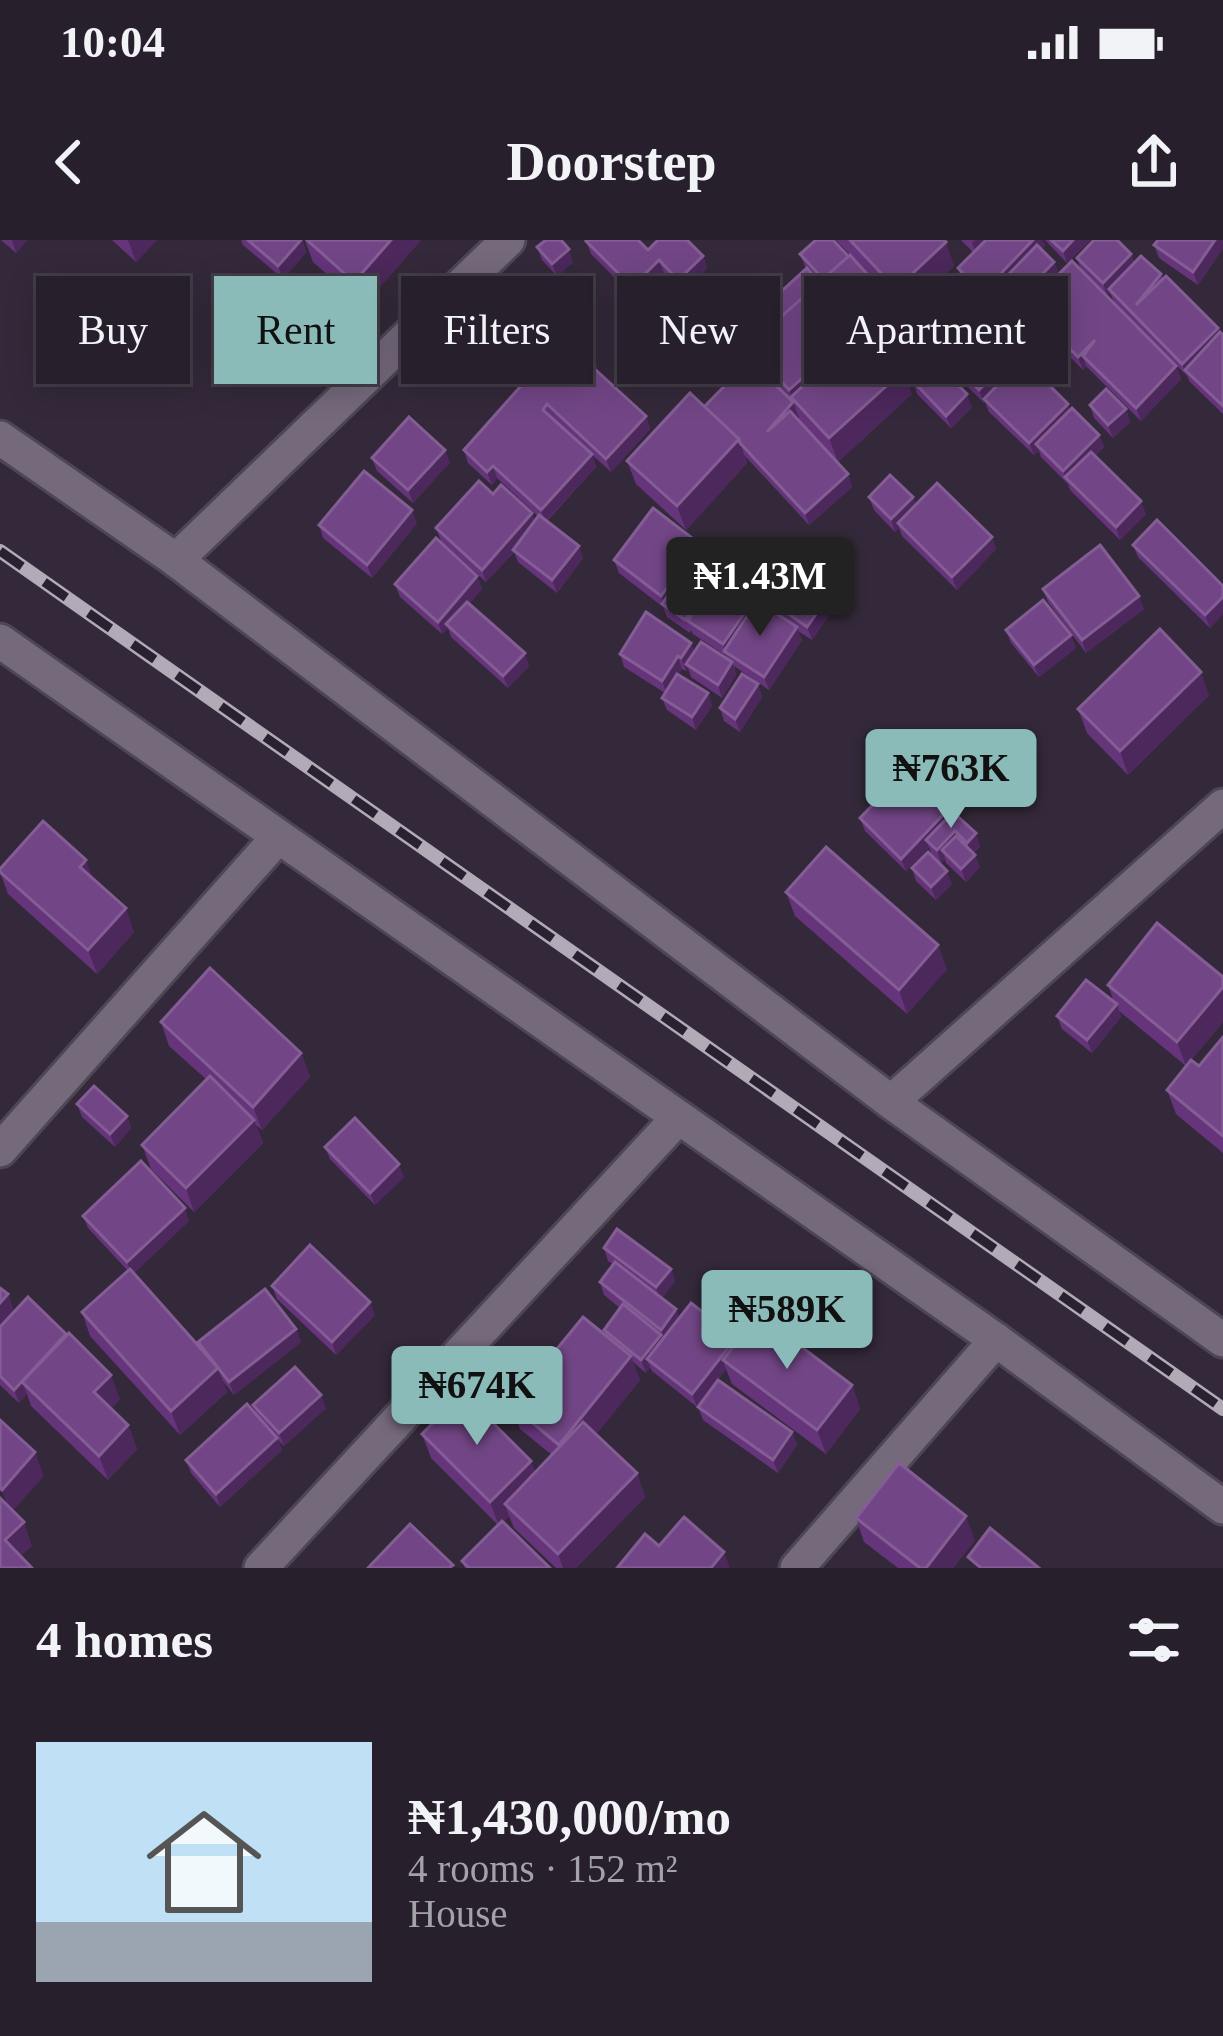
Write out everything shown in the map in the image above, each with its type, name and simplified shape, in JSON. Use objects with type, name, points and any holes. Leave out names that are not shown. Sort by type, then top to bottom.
[{"type":"street","points":[[176,560],[508,240]]},
{"type":"street","points":[[0,438],[176,560],[891,1102],[1223,1340]]},
{"type":"street","points":[[0,641],[996,1340],[1223,1507]]},
{"type":"street","points":[[891,1102],[1223,806]]},
{"type":"street","points":[[0,1150],[278,837]]},
{"type":"street","points":[[261,1568],[677,1119]]},
{"type":"street","points":[[797,1568],[996,1340]]},
{"type":"building","points":[[248,240],[301,240],[278,266]]},
{"type":"building","points":[[307,240],[391,240],[359,276],[347,276]]},
{"type":"building","points":[[546,240],[561,240],[569,249],[552,264],[537,247]]},
{"type":"building","points":[[638,240],[648,250],[658,240],[687,240],[703,256],[682,276],[674,276],[659,260],[643,276],[621,276],[586,241]]},
{"type":"building","points":[[816,240],[833,240],[849,257],[820,276],[800,254]]},
{"type":"building","points":[[850,240],[946,242],[910,276],[884,276]]},
{"type":"building","points":[[986,240],[1033,240],[998,276],[966,276],[958,268]]},
{"type":"building","points":[[1051,240],[1073,240],[1063,251]]},
{"type":"building","points":[[1094,240],[1117,240],[1131,254],[1103,283],[1077,258]]},
{"type":"building","points":[[1158,240],[1215,240],[1193,272],[1154,245]]},
{"type":"building","points":[[1037,245],[1054,262],[1040,276],[1007,276]]},
{"type":"building","points":[[850,255],[869,276],[826,276]]},
{"type":"building","points":[[1141,256],[1161,274],[1136,305],[1166,276],[1218,328],[1182,364],[1109,289]]},
{"type":"building","points":[[1072,261],[1176,366],[1136,408],[1083,356],[1095,340],[1078,357],[1068,347],[1068,276],[1057,276]]},
{"type":"building","points":[[807,268],[813,276],[804,276],[804,296],[780,318],[780,293]]},
{"type":"building","points":[[804,296],[804,377],[789,390],[780,380],[780,317]]},
{"type":"building","points":[[1220,332],[1223,335],[1223,406],[1185,370]]},
{"type":"building","points":[[593,367],[646,416],[606,459],[547,404],[543,410],[592,454],[541,510],[493,466],[487,472],[464,450],[523,384],[593,384]]},
{"type":"building","points":[[727,384],[775,384],[793,402],[767,432],[790,411],[848,474],[805,513],[704,407]]},
{"type":"building","points":[[805,384],[889,384],[829,438],[791,397]]},
{"type":"building","points":[[916,384],[957,384],[967,394],[946,416]]},
{"type":"building","points":[[999,384],[1048,384],[1068,404],[1029,443],[984,399]]},
{"type":"building","points":[[1106,389],[1126,409],[1108,425],[1090,405]]},
{"type":"building","points":[[690,393],[739,439],[677,506],[627,461]]},
{"type":"building","points":[[1072,408],[1099,435],[1063,471],[1036,444]]},
{"type":"building","points":[[409,417],[445,450],[408,490],[372,458]]},
{"type":"building","points":[[1091,452],[1141,501],[1116,527],[1065,477]]},
{"type":"building","points":[[364,471],[412,510],[367,565],[319,525]]},
{"type":"building","points":[[890,475],[913,497],[891,519],[869,497]]},
{"type":"building","points":[[479,481],[493,494],[501,485],[532,513],[482,570],[436,528]]},
{"type":"building","points":[[937,483],[992,537],[952,577],[898,523]]},
{"type":"building","points":[[653,508],[700,544],[661,596],[614,560]]},
{"type":"building","points":[[539,515],[579,546],[552,580],[513,550]]},
{"type":"building","points":[[1157,520],[1223,586],[1223,597],[1205,615],[1133,545]]},
{"type":"building","points":[[436,538],[477,576],[438,622],[395,584]]},
{"type":"building","points":[[1100,545],[1139,596],[1082,640],[1043,589]]},
{"type":"building","points":[[701,549],[757,595],[723,644],[688,621],[714,580],[685,620],[662,604]]},
{"type":"building","points":[[777,569],[824,603],[807,627],[759,593]]},
{"type":"building","points":[[1043,600],[1071,635],[1034,665],[1006,630]]},
{"type":"building","points":[[757,601],[797,627],[764,677],[724,651]]},
{"type":"building","points":[[467,602],[525,653],[503,676],[446,624]]},
{"type":"building","points":[[646,612],[691,643],[662,681],[620,654]]},
{"type":"building","points":[[1160,629],[1201,672],[1120,751],[1078,709]]},
{"type":"building","points":[[701,642],[732,662],[718,685],[686,664]]},
{"type":"building","points":[[677,674],[708,693],[692,717],[662,698]]},
{"type":"building","points":[[742,674],[758,684],[735,719],[720,708]]},
{"type":"building","points":[[916,760],[957,800],[901,859],[860,818]]},
{"type":"building","points":[[953,812],[976,833],[967,843],[955,831],[937,850],[926,840]]},
{"type":"building","points":[[43,821],[86,860],[80,867],[126,908],[88,950],[0,872]]},
{"type":"building","points":[[956,836],[975,855],[961,869],[942,850]]},
{"type":"building","points":[[826,847],[938,945],[899,990],[786,892]]},
{"type":"building","points":[[928,852],[947,871],[931,887],[912,868]]},
{"type":"building","points":[[1157,923],[1223,977],[1223,987],[1177,1042],[1108,985]]},
{"type":"building","points":[[210,968],[301,1053],[253,1107],[161,1022]]},
{"type":"building","points":[[1086,980],[1117,1004],[1087,1040],[1057,1016]]},
{"type":"building","points":[[1223,1037],[1223,1136],[1167,1090],[1191,1060],[1199,1066]]},
{"type":"building","points":[[210,1076],[254,1120],[186,1188],[142,1145]]},
{"type":"building","points":[[94,1086],[127,1116],[110,1134],[77,1104]]},
{"type":"building","points":[[355,1118],[399,1164],[370,1193],[325,1147]]},
{"type":"building","points":[[141,1161],[185,1208],[127,1262],[83,1216]]},
{"type":"building","points":[[617,1229],[671,1269],[656,1287],[604,1248]]},
{"type":"building","points":[[310,1245],[370,1302],[332,1342],[272,1286]]},
{"type":"building","points":[[615,1262],[676,1309],[661,1330],[600,1282]]},
{"type":"building","points":[[130,1269],[218,1368],[171,1411],[82,1312]]},
{"type":"building","points":[[265,1289],[296,1329],[229,1382],[198,1342]]},
{"type":"building","points":[[28,1297],[66,1334],[14,1390],[0,1376],[0,1327]]},
{"type":"building","points":[[691,1303],[736,1338],[692,1394],[647,1359]]},
{"type":"building","points":[[623,1304],[661,1335],[641,1360],[604,1330]]},
{"type":"building","points":[[758,1314],[852,1385],[817,1430],[723,1360]]},
{"type":"building","points":[[583,1317],[631,1356],[559,1445],[511,1405]]},
{"type":"building","points":[[69,1333],[111,1375],[94,1392],[128,1425],[99,1456],[22,1382]]},
{"type":"building","points":[[295,1367],[321,1395],[279,1433],[253,1405]]},
{"type":"building","points":[[718,1380],[792,1432],[773,1460],[698,1407]]},
{"type":"building","points":[[463,1393],[531,1461],[490,1502],[422,1434]]},
{"type":"building","points":[[247,1404],[277,1438],[216,1494],[186,1460]]},
{"type":"building","points":[[0,1420],[35,1452],[2,1490],[0,1488]]},
{"type":"building","points":[[583,1422],[637,1473],[558,1554],[505,1504]]},
{"type":"building","points":[[899,1463],[966,1516],[926,1568],[856,1518]]},
{"type":"building","points":[[0,1498],[24,1522],[5,1540],[32,1568],[0,1568]]},
{"type":"building","points":[[684,1517],[724,1552],[711,1568],[617,1568],[645,1534],[659,1546]]},
{"type":"building","points":[[502,1521],[550,1568],[469,1568],[462,1561]]},
{"type":"building","points":[[410,1524],[453,1565],[368,1568]]},
{"type":"building","points":[[990,1528],[1039,1568],[981,1568],[968,1557]]},
{"type":"railway","points":[[0,551],[1223,1409]]}]
